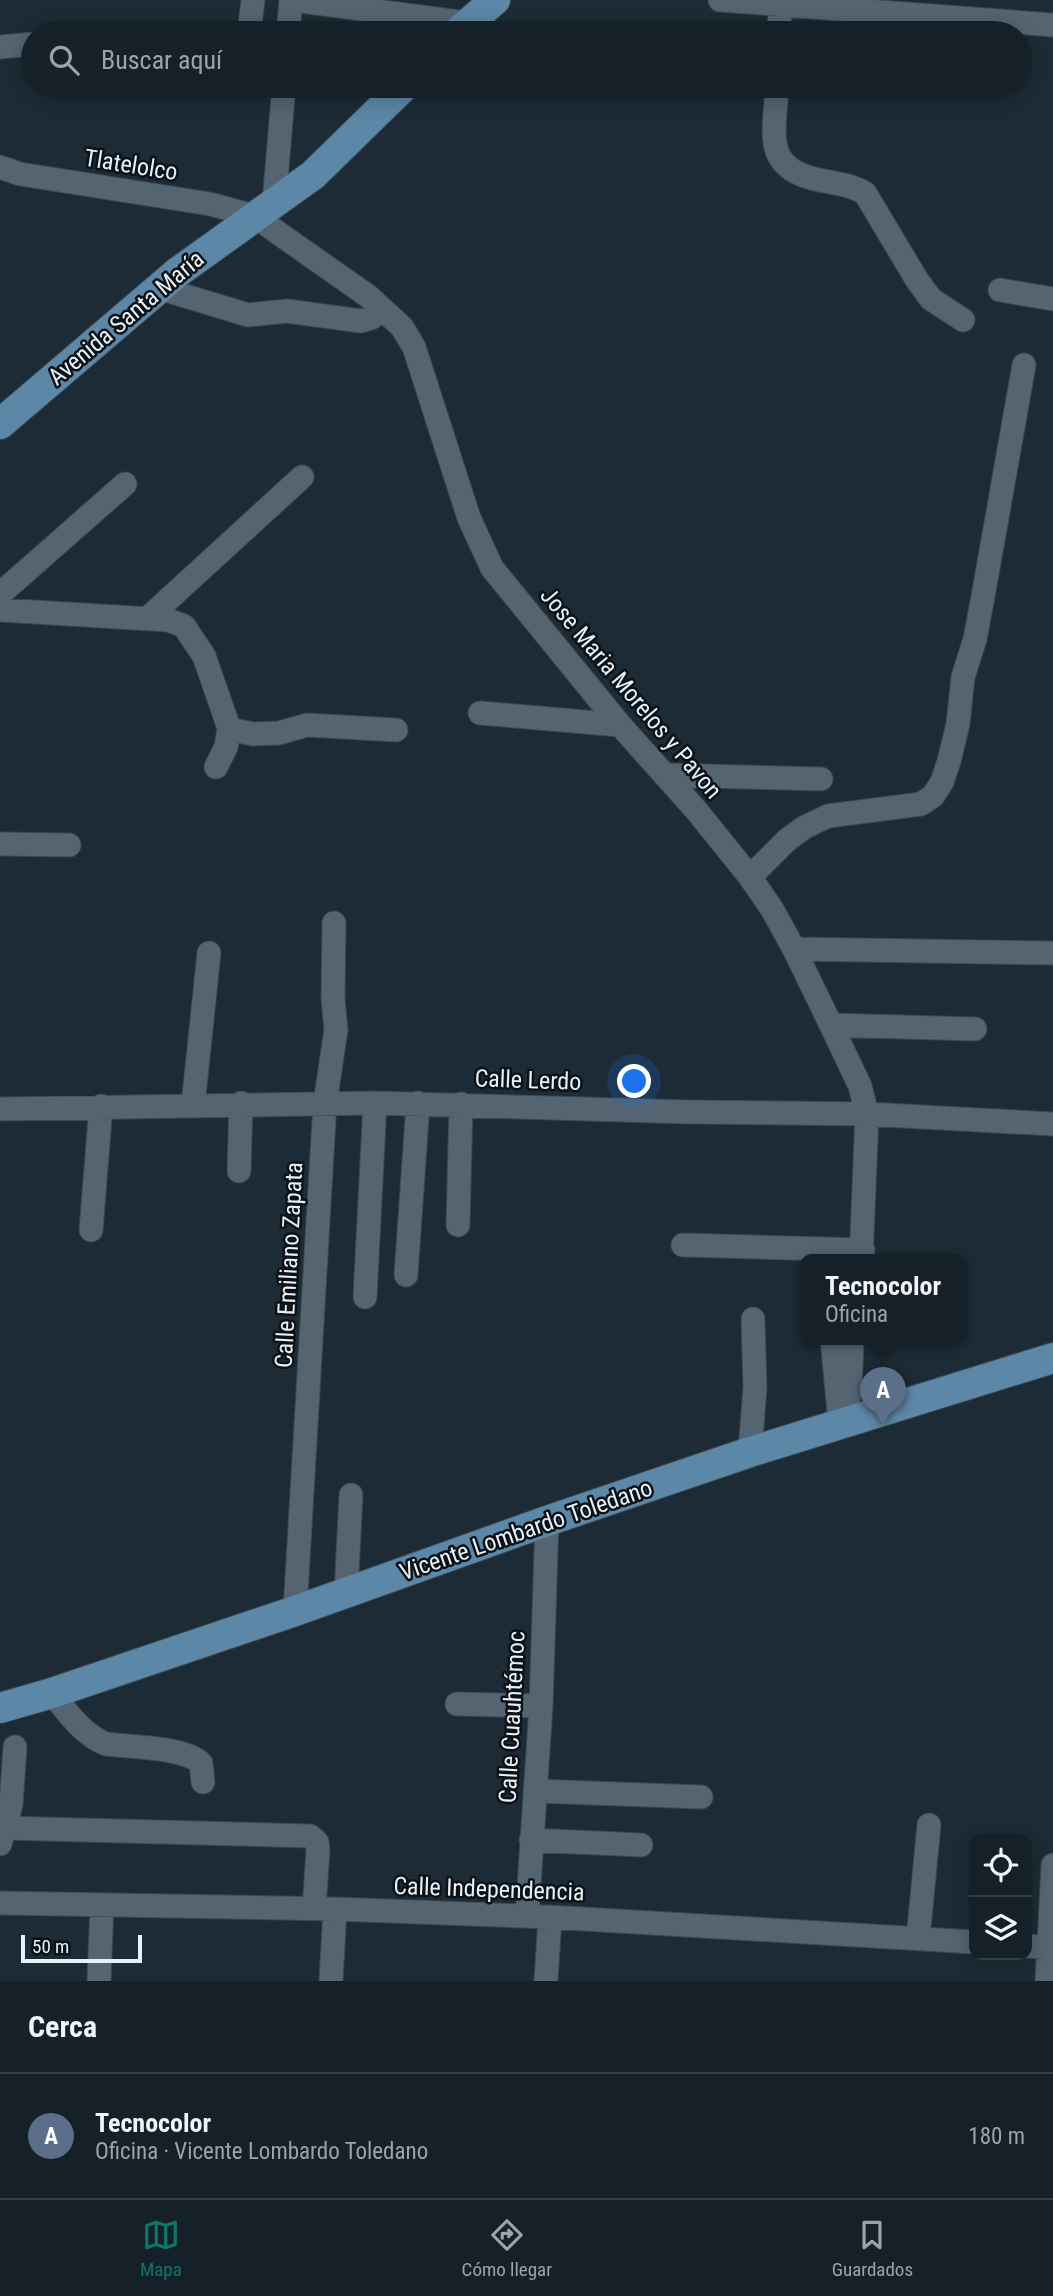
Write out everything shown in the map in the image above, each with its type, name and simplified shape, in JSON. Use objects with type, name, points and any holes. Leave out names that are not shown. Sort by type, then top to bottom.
[{"type":"main road","name":"Avenida Santa María","points":[[0,424],[159,288],[313,175],[392,98]]},
{"type":"main road","name":"Vicente Lombardo Toledano","points":[[0,1708],[345,1594],[750,1451],[1053,1358]]},
{"type":"street","points":[[250,21],[253,0]]},
{"type":"street","points":[[290,21],[294,0],[473,14]]},
{"type":"street","points":[[720,0],[780,5],[855,5],[1013,21]]},
{"type":"street","points":[[779,21],[780,5]]},
{"type":"street","points":[[1032,23],[1053,25]]},
{"type":"street","points":[[0,47],[21,45]]},
{"type":"street","points":[[264,210],[282,98]]},
{"type":"street","points":[[777,98],[775,148],[779,160],[800,176],[855,187],[865,193],[931,299],[962,320]]},
{"type":"street","name":"Tlatelolco","points":[[0,167],[20,174],[264,210]]},
{"type":"street","name":"Jose Maria Morelos y Pavon","points":[[264,210],[402,327],[414,347],[469,517],[492,568],[620,725],[750,877],[772,909],[860,1086],[867,1114],[862,1254]]},
{"type":"street","points":[[159,288],[248,315],[287,311],[361,321],[371,318],[382,309]]},
{"type":"street","points":[[1000,290],[1053,299]]},
{"type":"street","points":[[750,877],[787,840],[805,827],[828,816],[921,804],[933,796],[942,782],[950,761],[964,677],[982,603],[1024,365]]},
{"type":"street","points":[[148,618],[302,477]]},
{"type":"street","points":[[0,594],[125,484]]},
{"type":"street","points":[[0,610],[177,622],[191,633],[204,656],[229,729],[226,747],[216,767]]},
{"type":"street","points":[[480,713],[620,725]]},
{"type":"street","points":[[229,729],[253,734],[279,733],[307,725],[396,730]]},
{"type":"street","points":[[665,775],[821,779]]},
{"type":"street","points":[[0,844],[69,845]]},
{"type":"street","name":"Calle Emiliano Zapata","points":[[295,1611],[325,1103],[337,1030],[333,999],[334,923]]},
{"type":"street","points":[[794,949],[1053,953]]},
{"type":"street","points":[[193,1105],[209,953]]},
{"type":"street","points":[[831,1025],[975,1029]]},
{"type":"street","points":[[239,1171],[241,1103]]},
{"type":"street","name":"Calle Lerdo","points":[[0,1109],[241,1103],[461,1104],[689,1112],[867,1114],[1053,1124]]},
{"type":"street","points":[[365,1297],[374,1103]]},
{"type":"street","points":[[406,1275],[418,1104]]},
{"type":"street","points":[[458,1225],[461,1104]]},
{"type":"street","points":[[91,1230],[101,1106]]},
{"type":"street","points":[[683,1245],[862,1254]]},
{"type":"street","points":[[750,1451],[755,1387],[753,1319]]},
{"type":"street","points":[[833,1345],[845,1421]]},
{"type":"street","points":[[845,1421],[851,1345]]},
{"type":"street","points":[[345,1594],[351,1495]]},
{"type":"street","name":"Calle Cuauhtémoc","points":[[546,1981],[531,1840],[541,1706],[547,1521]]},
{"type":"street","points":[[52,1693],[81,1729],[95,1740],[195,1757],[201,1763],[203,1782]]},
{"type":"street","points":[[457,1704],[541,1706]]},
{"type":"street","points":[[15,1747],[3,1836],[310,1836],[317,1842],[331,1981]]},
{"type":"street","points":[[535,1791],[701,1797]]},
{"type":"street","points":[[918,1938],[929,1825]]},
{"type":"street","points":[[531,1840],[641,1845]]},
{"type":"street","points":[[1047,1981],[1043,1947],[1053,1865]]},
{"type":"street","name":"Calle Independencia","points":[[0,1903],[325,1909],[538,1917],[969,1942]]},
{"type":"street","points":[[99,1981],[102,1905]]},
{"type":"place","name":"Tecnocolor","points":[[883,1425]]}]
